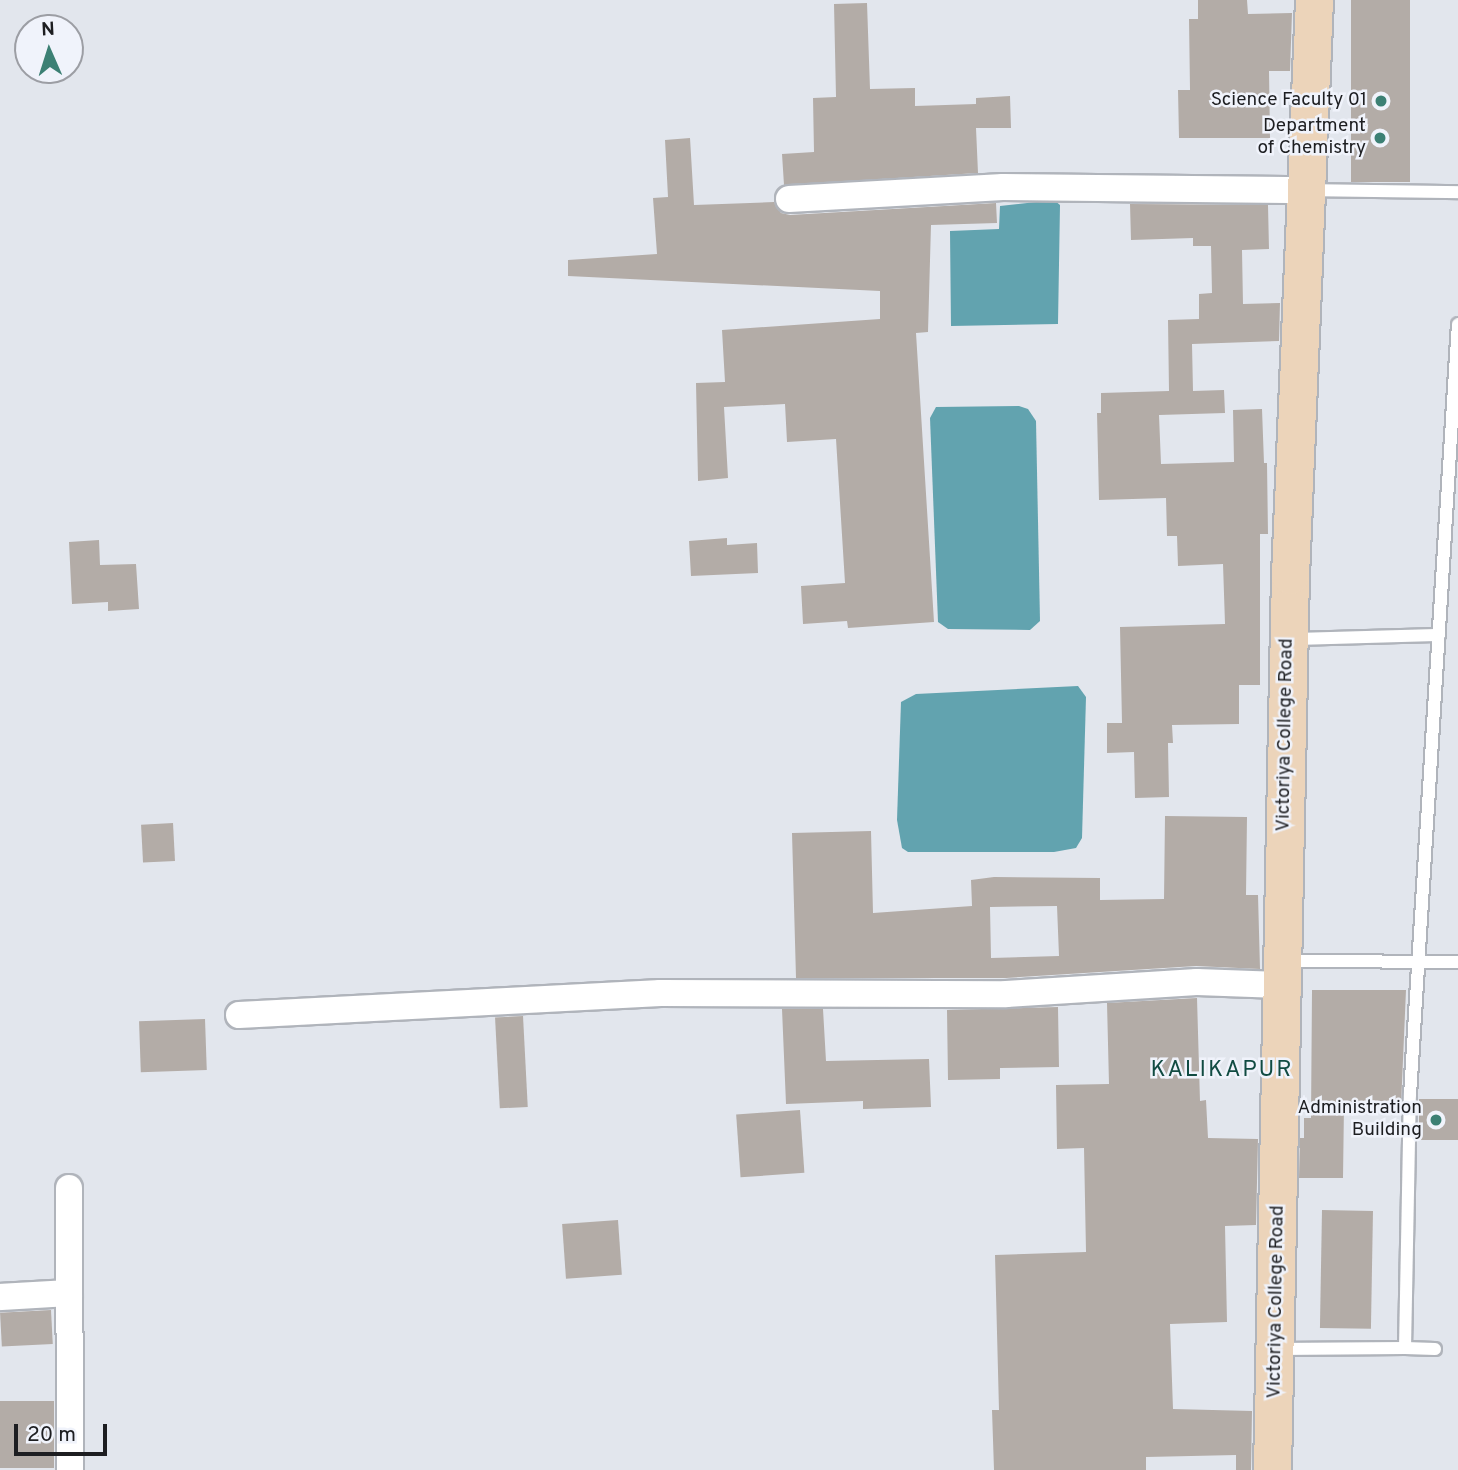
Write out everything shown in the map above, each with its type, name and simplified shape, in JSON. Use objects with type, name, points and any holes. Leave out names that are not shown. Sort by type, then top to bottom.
[{"type":"street","name":"Victoriya College Road","points":[[1272,1470],[1277,1349],[1280,973],[1289,639],[1314,0]]},
{"type":"street","points":[[789,199],[1003,187],[1306,190]]},
{"type":"street","points":[[239,1015],[660,993],[1006,994],[1197,982],[1280,973]]},
{"type":"street","points":[[69,1188],[70,1470]]},
{"type":"street","points":[[0,1297],[69,1293]]},
{"type":"lane","points":[[1306,190],[1458,192]]},
{"type":"lane","points":[[1405,1348],[1418,961],[1458,324]]},
{"type":"lane","points":[[1289,639],[1439,635]]},
{"type":"lane","points":[[1280,973],[1418,961],[1458,962]]},
{"type":"lane","points":[[1277,1349],[1435,1349]]},
{"type":"water","points":[[1054,200],[1060,205],[1058,324],[951,326],[950,231],[999,229],[1000,206]]},
{"type":"water","points":[[1019,406],[1028,409],[1036,421],[1040,621],[1030,630],[948,629],[938,622],[930,418],[936,407]]},
{"type":"water","points":[[1078,686],[1086,697],[1082,838],[1076,848],[1054,852],[908,852],[902,848],[897,820],[901,702],[916,694]]},
{"type":"building","points":[[1198,0],[1247,0],[1248,14],[1292,13],[1290,71],[1269,71],[1270,138],[1179,138],[1178,90],[1190,90],[1189,19],[1198,19]]},
{"type":"building","name":"Science Faculty 01","points":[[1351,0],[1410,0],[1410,182],[1351,182]]},
{"type":"building","points":[[867,3],[870,89],[915,88],[915,106],[976,104],[976,98],[1010,96],[1011,128],[976,128],[978,173],[784,185],[782,154],[814,152],[813,98],[836,97],[834,4]]},
{"type":"building","points":[[690,138],[694,205],[774,202],[781,213],[790,215],[996,203],[997,223],[931,225],[928,332],[916,333],[934,622],[848,628],[847,621],[803,624],[801,586],[845,583],[836,439],[787,442],[785,404],[724,407],[728,478],[698,481],[696,383],[725,382],[722,330],[880,319],[880,291],[568,276],[568,260],[657,254],[653,198],[668,197],[665,140]]},
{"type":"building","points":[[1130,204],[1268,205],[1269,249],[1242,250],[1243,304],[1280,303],[1279,341],[1192,344],[1193,391],[1224,390],[1225,413],[1159,415],[1161,464],[1234,462],[1233,410],[1262,409],[1264,463],[1267,463],[1268,534],[1260,534],[1260,685],[1239,685],[1239,724],[1172,725],[1173,743],[1168,743],[1169,797],[1135,798],[1134,752],[1107,753],[1107,723],[1122,723],[1120,627],[1225,624],[1223,564],[1178,566],[1177,536],[1167,536],[1166,498],[1099,500],[1097,413],[1101,413],[1101,393],[1169,391],[1168,320],[1199,319],[1199,294],[1212,293],[1211,246],[1193,246],[1193,238],[1131,240]]},
{"type":"building","points":[[727,538],[727,545],[757,543],[758,573],[691,576],[689,541]]},
{"type":"building","points":[[99,540],[100,565],[136,564],[139,609],[108,611],[108,602],[72,604],[69,542]]},
{"type":"building","points":[[1165,816],[1247,817],[1246,895],[1258,895],[1260,969],[1196,966],[1006,978],[796,978],[792,833],[871,831],[873,913],[972,906],[971,880],[994,877],[1100,878],[1100,900],[1164,899]],"holes":[[[1057,906],[1059,956],[991,958],[990,907]]]},
{"type":"building","points":[[173,823],[175,861],[143,863],[141,825]]},
{"type":"building","points":[[1312,990],[1406,990],[1401,1106],[1344,1105],[1343,1178],[1299,1178],[1300,1138],[1304,1138],[1304,1118],[1311,1118]]},
{"type":"building","points":[[1197,998],[1200,1101],[1206,1100],[1208,1138],[1258,1139],[1256,1225],[1225,1226],[1227,1322],[1170,1324],[1173,1409],[1252,1411],[1251,1470],[1236,1470],[1236,1455],[1146,1457],[1146,1470],[994,1470],[992,1410],[999,1410],[995,1255],[1086,1252],[1084,1148],[1057,1149],[1056,1085],[1109,1084],[1107,1003]]},
{"type":"building","points":[[1058,1007],[1059,1067],[1000,1068],[1000,1079],[948,1080],[947,1010]]},
{"type":"building","points":[[782,1009],[823,1009],[826,1061],[929,1059],[931,1107],[863,1109],[863,1101],[786,1104]]},
{"type":"building","points":[[523,1016],[528,1107],[500,1108],[495,1017]]},
{"type":"building","points":[[205,1019],[207,1070],[141,1072],[139,1021]]},
{"type":"building","name":"Administration Building","points":[[1419,1099],[1458,1099],[1458,1140],[1419,1140]]},
{"type":"building","points":[[800,1110],[804,1173],[741,1177],[736,1114]]},
{"type":"building","points":[[1322,1210],[1373,1211],[1371,1329],[1320,1328]]},
{"type":"building","points":[[618,1220],[622,1275],[566,1279],[562,1224]]},
{"type":"building","points":[[51,1310],[53,1344],[2,1347],[0,1313]]},
{"type":"building","points":[[0,1401],[54,1401],[54,1468],[0,1468]]},
{"type":"place","name":"Science Faculty 01","points":[[1381,101]]},
{"type":"place","name":"Department of Chemistry","points":[[1380,138]]},
{"type":"place","name":"Administration Building","points":[[1436,1120]]},
{"type":"district","name":"KALIKAPUR","points":[[1222,1071]]}]
